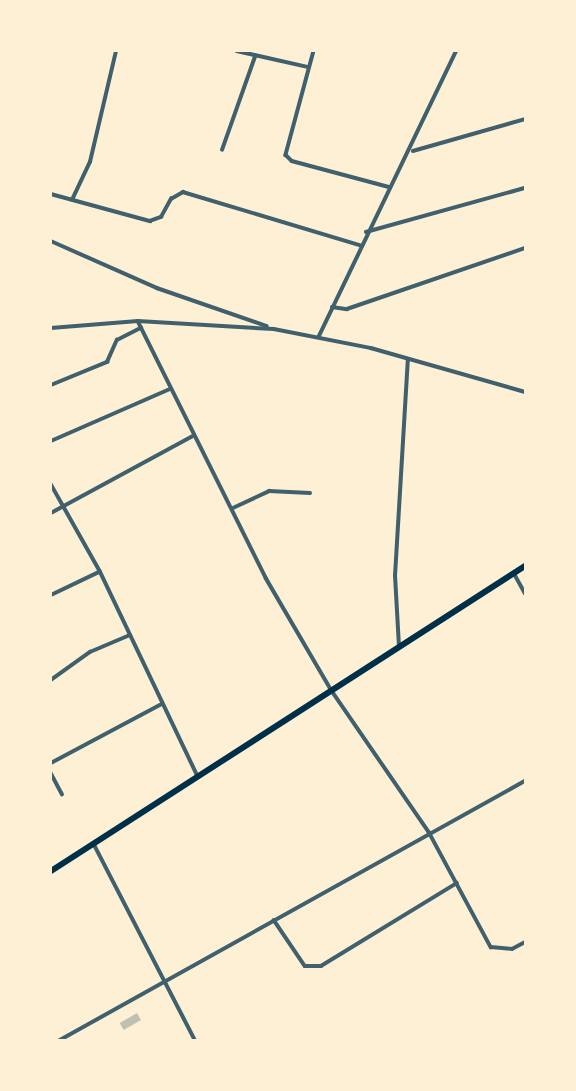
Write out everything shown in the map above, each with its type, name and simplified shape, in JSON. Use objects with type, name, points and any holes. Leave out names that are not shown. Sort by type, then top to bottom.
[{"type":"highway","points":[[51,871],[197,774],[399,650],[525,566]]},
{"type":"street","points":[[72,200],[90,162],[116,51]]},
{"type":"street","points":[[237,51],[309,67]]},
{"type":"street","points":[[314,51],[286,155],[292,161],[389,187]]},
{"type":"street","points":[[319,336],[366,232],[389,187],[412,152],[456,51]]},
{"type":"street","points":[[222,150],[255,57]]},
{"type":"street","points":[[412,152],[525,119]]},
{"type":"street","points":[[366,232],[525,188]]},
{"type":"street","points":[[51,194],[150,221],[161,217],[171,200],[183,192],[360,245]]},
{"type":"street","points":[[51,241],[157,288],[274,328]]},
{"type":"street","points":[[332,307],[347,309],[525,248]]},
{"type":"street","points":[[138,321],[266,578],[332,691],[429,832],[491,947],[512,949],[525,942]]},
{"type":"street","points":[[51,328],[138,321],[274,328],[319,336],[525,392]]},
{"type":"street","points":[[51,385],[107,362],[117,341],[141,328]]},
{"type":"street","points":[[399,650],[395,564],[408,359]]},
{"type":"street","points":[[51,441],[170,388]]},
{"type":"street","points":[[51,513],[193,436]]},
{"type":"street","points":[[51,484],[100,571],[197,774]]},
{"type":"street","points":[[233,508],[269,491],[310,493]]},
{"type":"street","points":[[51,595],[100,571]]},
{"type":"street","points":[[514,573],[525,593]]},
{"type":"street","points":[[51,680],[90,652],[130,635]]},
{"type":"street","points":[[51,763],[162,704]]},
{"type":"street","points":[[51,773],[62,794]]},
{"type":"street","points":[[60,1040],[164,984],[429,832],[525,781]]},
{"type":"street","points":[[93,842],[195,1040]]},
{"type":"street","points":[[274,920],[305,966],[321,966],[457,883]]},
{"type":"building","points":[[137,1013],[141,1020],[124,1030],[120,1023]]}]
